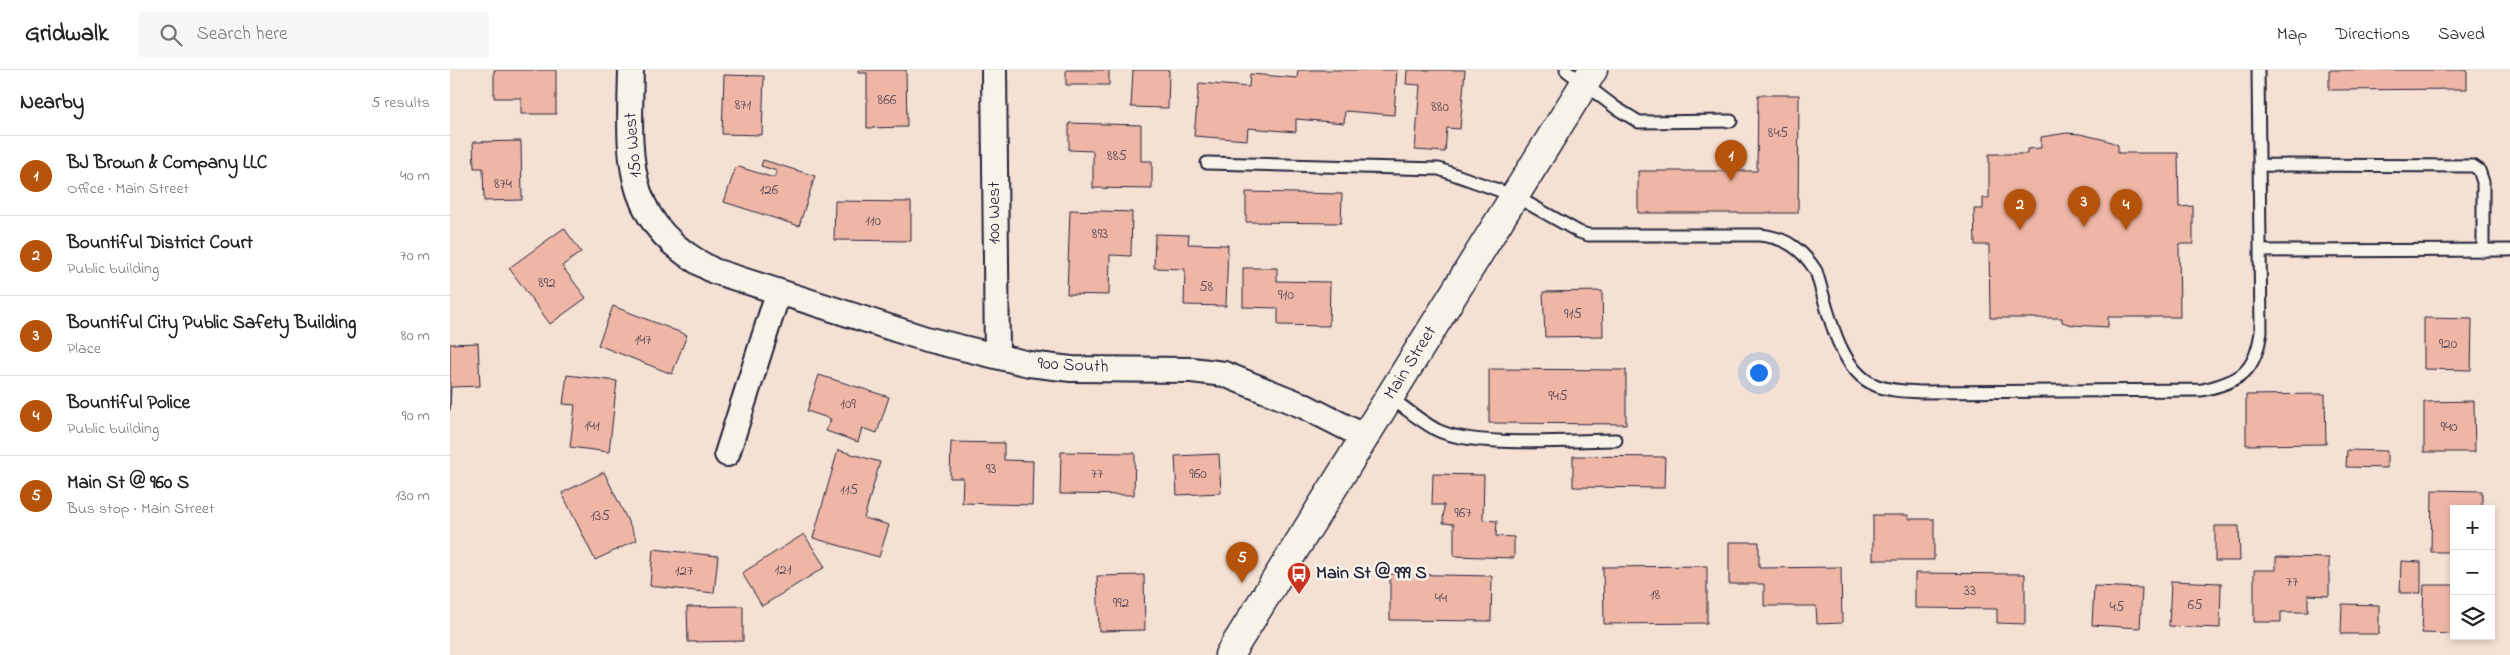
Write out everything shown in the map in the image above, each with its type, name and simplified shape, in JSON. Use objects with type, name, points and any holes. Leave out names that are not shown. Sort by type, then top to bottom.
[{"type":"street","name":"150 West","points":[[630,70],[630,138],[634,176],[646,210],[655,226],[669,241]]},
{"type":"street","name":"100 West","points":[[994,70],[996,356]]},
{"type":"street","name":"Main Street","points":[[1229,655],[1515,196],[1581,75]]},
{"type":"street","name":"900 South","points":[[669,241],[682,253],[714,271],[926,339],[1029,364],[1071,369],[1192,370],[1224,374],[1304,406],[1364,437]]},
{"type":"street","points":[[727,454],[778,293]]},
{"type":"lane","points":[[1207,163],[1439,169],[1515,196],[1579,232],[1588,235],[1759,235],[1782,239],[1796,247],[1808,258],[1816,271],[1848,362],[1861,377],[1874,385],[1903,391],[2202,390],[2228,384],[2248,369],[2258,354],[2261,332],[2258,70]]},
{"type":"lane","points":[[1581,75],[1639,122],[1731,121]]},
{"type":"lane","points":[[2258,165],[2473,166],[2479,170],[2483,182],[2483,251]]},
{"type":"lane","points":[[2260,251],[2510,250]]},
{"type":"lane","points":[[1390,397],[1422,420],[1450,435],[1499,440],[1616,440]]},
{"type":"building","points":[[494,70],[556,70],[556,114],[521,114],[521,98],[494,98]]},
{"type":"building","points":[[858,70],[906,70],[907,127],[867,128],[867,73],[858,73]]},
{"type":"building","points":[[1066,70],[1109,70],[1109,85],[1066,85]]},
{"type":"building","points":[[1133,70],[1169,70],[1168,108],[1131,107]]},
{"type":"building","points":[[1298,70],[1397,70],[1394,115],[1345,111],[1344,123],[1296,119],[1296,132],[1248,128],[1247,140],[1194,136],[1199,83],[1249,87],[1250,74],[1297,78]]},
{"type":"building","points":[[1407,70],[1465,70],[1460,129],[1447,128],[1445,152],[1415,150],[1420,85],[1406,84]]},
{"type":"building","points":[[2329,70],[2467,70],[2467,89],[2329,90]]},
{"type":"building","points":[[724,75],[764,76],[762,135],[722,134]]},
{"type":"building","points":[[1758,95],[1799,95],[1798,213],[1638,213],[1638,171],[1757,171]]},
{"type":"building","points":[[1069,123],[1141,125],[1141,161],[1152,161],[1152,189],[1093,188],[1093,151],[1069,150]]},
{"type":"building","points":[[2067,133],[2106,140],[2118,145],[2118,153],[2178,153],[2179,207],[2193,206],[2193,244],[2179,244],[2180,317],[2108,317],[2108,327],[2073,325],[2062,322],[2062,318],[1990,318],[1989,245],[1975,245],[1974,209],[1983,209],[1983,198],[1989,198],[1989,154],[2027,154],[2027,149],[2041,148],[2041,137]]},
{"type":"building","points":[[521,141],[522,200],[484,201],[483,168],[474,168],[473,142]]},
{"type":"building","points":[[763,160],[815,176],[799,226],[724,202],[736,166],[774,178],[777,171],[761,166]]},
{"type":"building","points":[[1246,192],[1342,194],[1341,223],[1246,222]]},
{"type":"building","points":[[835,201],[911,202],[911,241],[834,240]]},
{"type":"building","points":[[1070,210],[1132,212],[1131,256],[1110,255],[1109,295],[1067,294]]},
{"type":"building","points":[[564,228],[581,252],[562,266],[586,298],[550,324],[509,268]]},
{"type":"building","points":[[1155,234],[1189,235],[1188,244],[1228,245],[1226,306],[1184,305],[1185,269],[1154,268]]},
{"type":"building","points":[[1243,268],[1277,268],[1277,281],[1330,282],[1329,326],[1278,325],[1278,308],[1243,307]]},
{"type":"building","points":[[1602,291],[1603,336],[1545,337],[1543,292]]},
{"type":"building","points":[[613,306],[687,335],[672,374],[598,345]]},
{"type":"building","points":[[2424,318],[2472,319],[2471,370],[2424,369]]},
{"type":"building","points":[[478,343],[480,386],[451,387],[450,410],[450,344]]},
{"type":"building","points":[[1489,369],[1626,370],[1626,424],[1489,423]]},
{"type":"building","points":[[567,375],[617,381],[609,452],[570,447],[575,405],[563,404]]},
{"type":"building","points":[[819,375],[889,397],[877,433],[862,428],[858,442],[826,431],[831,419],[807,411]]},
{"type":"building","points":[[2325,394],[2326,444],[2246,445],[2246,395]]},
{"type":"building","points":[[2474,401],[2475,452],[2424,452],[2424,402]]},
{"type":"building","points":[[951,442],[1004,443],[1004,460],[1033,461],[1032,505],[962,503],[963,478],[950,478]]},
{"type":"building","points":[[838,450],[880,462],[864,518],[889,525],[879,557],[813,538]]},
{"type":"building","points":[[2347,450],[2387,451],[2387,468],[2346,467]]},
{"type":"building","points":[[1061,452],[1135,453],[1134,495],[1060,494]]},
{"type":"building","points":[[1219,454],[1221,493],[1177,495],[1175,456]]},
{"type":"building","points":[[1573,456],[1665,457],[1664,488],[1573,487]]},
{"type":"building","points":[[604,472],[637,540],[595,560],[562,493]]},
{"type":"building","points":[[1433,474],[1484,475],[1483,520],[1497,521],[1496,536],[1514,537],[1514,558],[1454,556],[1454,524],[1443,523],[1444,505],[1432,505]]},
{"type":"building","points":[[2432,490],[2482,491],[2482,505],[2450,505],[2450,552],[2431,552]]},
{"type":"building","points":[[1873,515],[1908,515],[1908,519],[1934,519],[1934,560],[1873,560]]},
{"type":"building","points":[[2215,526],[2239,526],[2240,561],[2215,561]]},
{"type":"building","points":[[804,534],[825,567],[762,606],[742,573]]},
{"type":"building","points":[[1729,542],[1759,542],[1759,568],[1841,567],[1842,623],[1817,624],[1816,606],[1764,606],[1764,584],[1729,584]]},
{"type":"building","points":[[653,549],[718,556],[714,593],[650,586]]},
{"type":"building","points":[[2276,557],[2329,558],[2329,596],[2308,595],[2308,612],[2281,612],[2281,622],[2254,622],[2254,570],[2276,570]]},
{"type":"building","points":[[2401,561],[2421,562],[2421,593],[2400,593]]},
{"type":"building","points":[[1707,566],[1707,623],[1604,624],[1603,567]]},
{"type":"building","points":[[1915,573],[2025,574],[2025,624],[1997,623],[1997,609],[1915,608]]},
{"type":"building","points":[[1390,574],[1492,576],[1491,621],[1390,620]]},
{"type":"building","points":[[1144,575],[1145,630],[1099,631],[1097,576]]},
{"type":"building","points":[[2171,581],[2221,583],[2220,628],[2169,626]]},
{"type":"building","points":[[2424,585],[2450,585],[2450,634],[2422,633]]},
{"type":"building","points":[[2094,586],[2142,588],[2140,628],[2092,625]]},
{"type":"building","points":[[2342,604],[2379,605],[2379,634],[2341,634]]},
{"type":"building","points":[[743,606],[743,641],[688,642],[687,607]]},
{"type":"place","name":"BJ Brown & Company LLC","points":[[1731,181]]},
{"type":"place","name":"Bountiful City Public Safety Building","points":[[2084,227]]},
{"type":"place","name":"Bountiful District Court","points":[[2020,230]]},
{"type":"place","name":"Bountiful Police","points":[[2126,230]]},
{"type":"place","name":"Main St @ 960 S","points":[[1242,583]]},
{"type":"place","name":"Main St @ 999 S","points":[[1299,595]]}]
